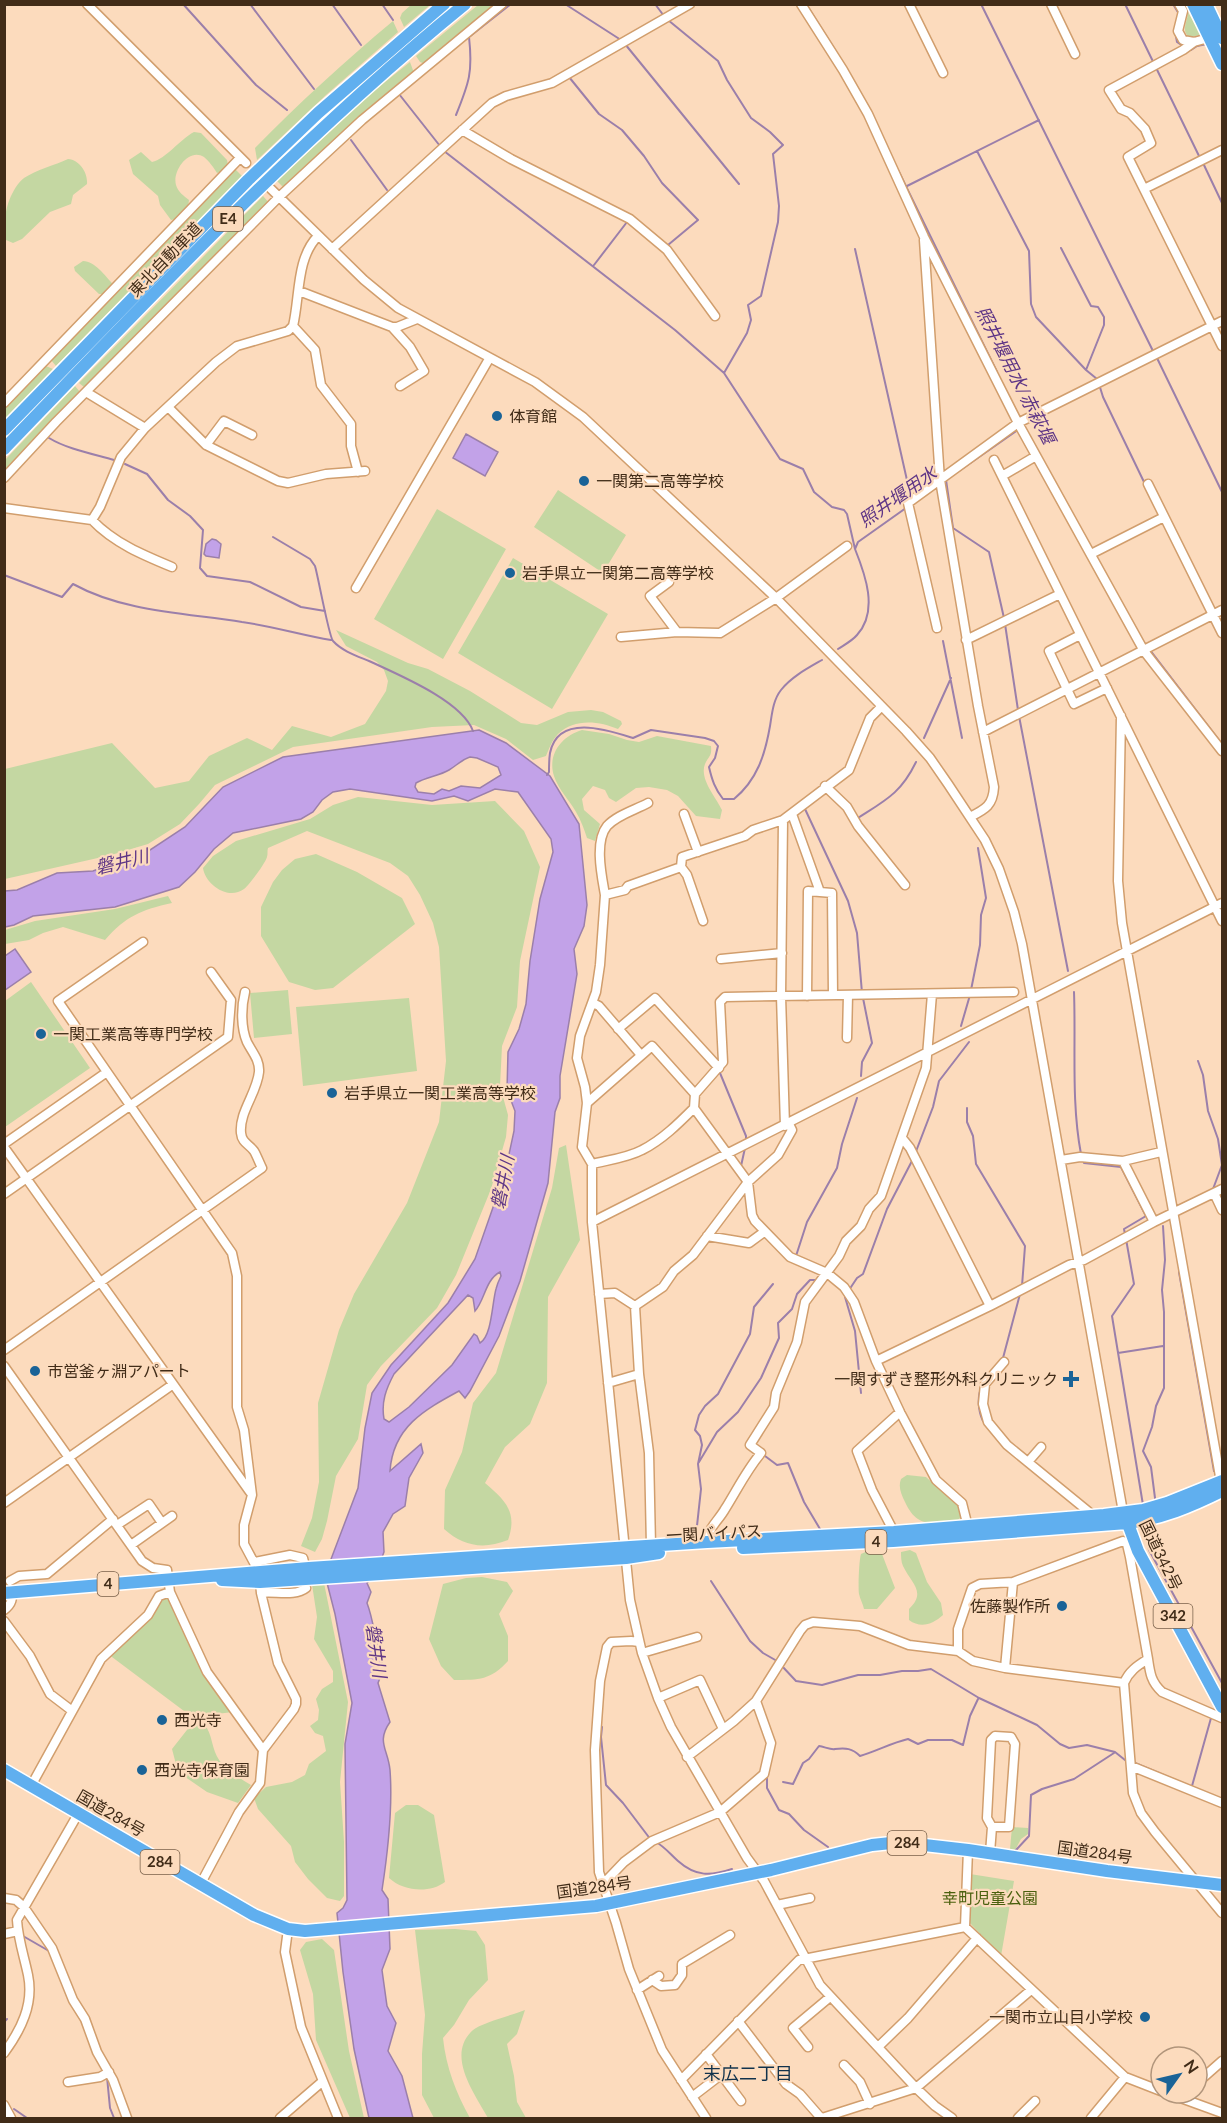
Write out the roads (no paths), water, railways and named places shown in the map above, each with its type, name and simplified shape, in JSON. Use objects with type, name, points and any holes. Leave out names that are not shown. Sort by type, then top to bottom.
[{"type":"highway","name":"東北自動車道","points":[[4,449],[251,196],[346,107],[465,4]]},
{"type":"highway","points":[[1196,5],[1219,35],[1222,64]]},
{"type":"highway","name":"東北自動車道","points":[[4,430],[248,180],[318,113],[441,6]]},
{"type":"highway","name":"一関バイパス","points":[[7,1586],[169,1586],[203,1576],[258,1577],[625,1553],[893,1541],[1125,1517],[1167,1503],[1222,1490]]},
{"type":"highway","name":"一関バイパス","points":[[625,1553],[651,1546],[968,1527],[1090,1516],[1125,1517]]},
{"type":"highway","name":"国道342号","points":[[1125,1517],[1134,1554],[1222,1707]]},
{"type":"highway","name":"国道284号","points":[[4,1770],[254,1916],[288,1929],[324,1930],[596,1906],[872,1845],[907,1843],[1222,1885]]},
{"type":"street","points":[[4,403],[243,160],[87,4]]},
{"type":"street","points":[[4,478],[279,197],[362,120],[502,4]]},
{"type":"street","points":[[332,249],[492,103],[506,96],[552,83],[690,4]]},
{"type":"street","points":[[801,4],[868,114],[924,237],[1018,423],[1144,651],[1222,751]]},
{"type":"street","points":[[909,4],[944,73]]},
{"type":"street","points":[[1051,4],[1076,54]]},
{"type":"street","points":[[1179,4],[1183,11],[1178,31],[1183,40],[1194,42]]},
{"type":"street","points":[[1219,35],[1194,42],[1109,90],[1121,110],[1130,113],[1145,129],[1151,143],[1128,157],[1222,346]]},
{"type":"street","points":[[462,130],[511,159],[630,219],[667,250],[715,316]]},
{"type":"street","points":[[1144,189],[1222,150]]},
{"type":"street","points":[[271,189],[378,292],[417,319],[535,382],[583,417],[777,598],[930,758],[985,840],[999,869],[1014,912],[1032,1000],[1125,1517]]},
{"type":"street","points":[[92,520],[100,507],[121,457],[145,428],[237,346],[288,332],[293,326],[305,256],[311,243],[318,236]]},
{"type":"street","points":[[924,237],[940,480],[982,732],[994,787],[993,799],[988,806],[970,817]]},
{"type":"street","points":[[299,291],[392,327],[398,327],[417,319]]},
{"type":"street","points":[[937,628],[908,503],[1018,423],[1222,321]]},
{"type":"street","points":[[168,407],[206,445],[278,481],[288,483],[326,474],[362,472],[351,446],[351,424],[321,385],[315,350],[293,326]]},
{"type":"street","points":[[392,327],[410,347],[424,371],[400,386]]},
{"type":"street","points":[[356,588],[489,359]]},
{"type":"street","points":[[87,392],[145,428]]},
{"type":"street","points":[[206,445],[224,421],[252,435]]},
{"type":"street","points":[[1002,476],[1036,456]]},
{"type":"street","points":[[994,460],[1080,635],[1219,905],[1222,921]]},
{"type":"street","points":[[1148,484],[1222,633]]},
{"type":"street","points":[[4,508],[92,520],[135,552],[172,567]]},
{"type":"street","points":[[1091,554],[1164,517]]},
{"type":"street","points":[[621,637],[677,632],[720,633],[777,598],[847,546]]},
{"type":"street","points":[[669,582],[650,596],[677,632]]},
{"type":"street","points":[[966,640],[1060,594]]},
{"type":"street","points":[[982,732],[1222,610]]},
{"type":"street","points":[[1080,635],[1048,651],[1074,704],[1107,688]]},
{"type":"street","points":[[703,921],[687,875],[681,867],[682,857],[745,836],[753,830],[783,820],[825,786],[844,775],[849,770],[870,718],[881,707]]},
{"type":"street","points":[[1121,716],[1119,880],[1122,923],[1222,1490]]},
{"type":"street","points":[[825,786],[848,807],[858,826],[905,885]]},
{"type":"street","points":[[648,803],[616,819],[605,828],[598,856],[605,896],[600,965],[593,1003],[580,1035],[577,1058],[587,1103],[582,1147],[592,1164],[592,1222],[598,1294],[630,1600],[639,1642],[658,1698],[687,1757],[758,1872],[820,1985],[916,2088],[934,2106],[952,2118]]},
{"type":"street","points":[[684,813],[698,852]]},
{"type":"street","points":[[792,814],[820,892]]},
{"type":"street","points":[[635,1306],[663,1287],[674,1271],[693,1255],[748,1182],[778,1155],[792,1130],[787,1125],[781,996],[783,820]]},
{"type":"street","points":[[605,896],[681,867]]},
{"type":"street","points":[[807,996],[808,891],[832,893],[833,996]]},
{"type":"street","points":[[592,1222],[1219,905]]},
{"type":"street","points":[[143,942],[58,1001],[232,1252],[237,1276],[237,1407],[244,1430],[252,1495],[243,1534],[244,1544],[258,1577],[278,1663],[296,1699],[294,1709],[263,1750],[260,1783],[239,1812],[200,1885]]},
{"type":"street","points":[[721,959],[782,953]]},
{"type":"street","points":[[4,1194],[228,1037],[231,1000],[211,972]]},
{"type":"street","points":[[4,1350],[262,1168],[254,1151],[243,1141],[240,1132],[259,1071],[258,1062],[243,1031],[242,1002],[245,992]]},
{"type":"street","points":[[968,1527],[962,1503],[936,1480],[900,1412],[876,1361],[854,1302],[844,1287],[826,1273],[790,1257],[755,1221],[752,1215],[748,1182],[694,1108],[695,1094],[723,1062],[720,1002],[725,997],[1014,992]]},
{"type":"street","points":[[707,1542],[712,1527],[725,1510],[740,1481],[761,1453],[750,1445],[774,1407],[776,1393],[797,1342],[806,1302],[839,1256],[846,1241],[861,1226],[869,1209],[881,1196],[926,1068],[932,994]]},
{"type":"street","points":[[848,995],[848,1038]]},
{"type":"street","points":[[618,1029],[655,998],[719,1068]]},
{"type":"street","points":[[593,1003],[599,1006],[641,1055]]},
{"type":"street","points":[[587,1103],[652,1046],[695,1094]]},
{"type":"street","points":[[107,1072],[4,1146],[252,1495]]},
{"type":"street","points":[[592,1164],[644,1149],[675,1127],[694,1108]]},
{"type":"street","points":[[902,1138],[910,1148],[990,1306]]},
{"type":"street","points":[[1061,1160],[1080,1157],[1123,1161],[1161,1152]]},
{"type":"street","points":[[1123,1161],[1154,1222]]},
{"type":"street","points":[[876,1361],[1219,1191],[1222,1210]]},
{"type":"street","points":[[707,1236],[748,1243],[764,1232]]},
{"type":"street","points":[[598,1294],[615,1293],[635,1306]]},
{"type":"street","points":[[635,1306],[639,1374],[649,1453],[651,1546]]},
{"type":"street","points":[[1004,1362],[985,1384],[982,1404],[988,1422],[1007,1445],[1089,1512],[1090,1516]]},
{"type":"street","points":[[4,1366],[131,1545],[147,1565],[166,1570],[169,1586],[207,1671],[263,1750]]},
{"type":"street","points":[[608,1383],[639,1374]]},
{"type":"street","points":[[4,1503],[172,1385]]},
{"type":"street","points":[[894,1532],[872,1490],[857,1451],[900,1412]]},
{"type":"street","points":[[1028,1462],[1041,1447]]},
{"type":"street","points":[[4,1610],[10,1605],[13,1597],[7,1586],[19,1576],[47,1574],[115,1522],[148,1504],[162,1523]]},
{"type":"street","points":[[131,1545],[172,1516]]},
{"type":"street","points":[[958,1651],[958,1629],[972,1588],[980,1584],[1013,1582],[1123,1541],[1134,1554],[1151,1678],[1162,1692],[1222,1718]]},
{"type":"street","points":[[258,1577],[294,1593],[303,1591],[307,1574]]},
{"type":"street","points":[[1005,1668],[1013,1582]]},
{"type":"street","points":[[31,1786],[100,1659],[148,1615],[159,1596],[169,1586]]},
{"type":"street","points":[[4,1621],[30,1656],[50,1694],[71,1710]]},
{"type":"street","points":[[687,1757],[756,1701],[800,1631],[805,1625],[813,1622],[860,1626],[909,1645],[958,1651],[973,1661],[1005,1668],[1124,1683]]},
{"type":"street","points":[[642,1653],[697,1637]]},
{"type":"street","points":[[639,1642],[611,1642],[607,1647],[600,1681],[595,1750],[598,1872],[637,1990],[662,2050],[706,2118]]},
{"type":"street","points":[[1148,1659],[1127,1675],[1124,1683],[1133,1793],[1141,1812],[1222,1913]]},
{"type":"street","points":[[658,1698],[700,1680],[723,1729]]},
{"type":"street","points":[[602,1885],[624,1862],[652,1841],[720,1812],[764,1774],[771,1743],[756,1701]]},
{"type":"street","points":[[990,1853],[992,1827],[987,1818],[991,1740],[995,1736],[1011,1737],[1015,1744],[1009,1827],[992,1827]]},
{"type":"street","points":[[1131,1766],[1222,1803]]},
{"type":"street","points":[[4,2053],[20,2031],[30,1997],[29,1978],[17,1920],[78,1814]]},
{"type":"street","points":[[968,1851],[965,1927],[1125,2077],[1149,2086]]},
{"type":"street","points":[[4,1898],[16,1900],[24,1907],[52,1948],[73,2000],[85,2019],[97,2052],[109,2072],[127,2118]]},
{"type":"street","points":[[777,1905],[810,1898]]},
{"type":"street","points":[[681,2080],[799,1960],[965,1927]]},
{"type":"street","points":[[288,1929],[285,1952],[301,2027],[338,2118]]},
{"type":"street","points":[[4,1934],[18,1931]]},
{"type":"street","points":[[637,1990],[655,1978],[661,1986],[675,1985],[682,1975],[682,1964],[730,1935]]},
{"type":"street","points":[[878,2047],[908,2018],[977,1938]]},
{"type":"street","points":[[738,2021],[786,2084],[800,2094],[821,2118],[832,2117],[916,2088],[1031,1990]]},
{"type":"street","points":[[808,2047],[793,2028],[830,1996]]},
{"type":"street","points":[[706,2054],[741,2101]]},
{"type":"street","points":[[1209,2072],[1222,2061]]},
{"type":"street","points":[[844,2065],[860,2082],[870,2104]]},
{"type":"street","points":[[68,2082],[100,2077],[109,2072]]},
{"type":"street","points":[[692,2097],[722,2074]]},
{"type":"street","points":[[1091,2118],[1125,2077]]},
{"type":"street","points":[[280,2118],[323,2081]]},
{"type":"street","points":[[1018,2118],[1035,2101]]},
{"type":"street","points":[[4,2105],[11,2118]]},
{"type":"street","points":[[1205,2105],[1222,2113]]},
{"type":"water","points":[[466,434],[498,452],[485,476],[453,458]]},
{"type":"water","points":[[212,539],[221,544],[219,558],[204,554],[206,544]]},
{"type":"water","name":"磐井川","points":[[479,730],[506,743],[550,776],[579,824],[587,905],[584,926],[574,949],[577,974],[560,1076],[560,1098],[555,1112],[548,1183],[520,1281],[499,1336],[465,1398],[459,1391],[434,1405],[412,1422],[397,1443],[390,1471],[421,1444],[423,1453],[409,1478],[405,1506],[393,1514],[383,1532],[384,1552],[377,1571],[367,1583],[371,1592],[367,1603],[384,1668],[378,1683],[390,1722],[383,1740],[390,1770],[391,1800],[382,1890],[388,1899],[390,1949],[382,1970],[387,2006],[396,2023],[388,2051],[402,2076],[413,2118],[369,2118],[354,2049],[337,1913],[347,1900],[345,1744],[352,1703],[325,1575],[358,1488],[365,1428],[372,1393],[391,1365],[448,1303],[475,1259],[505,1173],[514,1131],[515,1111],[507,1090],[508,1052],[519,1029],[526,1004],[540,899],[553,852],[551,839],[518,792],[495,789],[468,801],[454,796],[432,801],[350,789],[333,792],[322,800],[313,812],[301,819],[233,833],[214,849],[179,887],[115,907],[33,916],[5,927],[5,891],[17,890],[57,873],[93,871],[125,859],[141,856],[185,827],[223,787],[283,757]],"holes":[[[470,757],[498,767],[501,775],[480,788],[461,786],[449,791],[442,789],[434,794],[418,792],[415,787],[416,783],[445,772]],[[500,1272],[489,1327],[484,1339],[480,1343],[474,1334],[452,1365],[409,1407],[389,1422],[384,1419],[385,1396],[394,1374],[468,1295],[473,1298],[475,1311],[491,1280]]]},
{"type":"water","points":[[15,949],[31,972],[5,990],[5,956]]},
{"type":"waterway","points":[[183,4],[256,85],[287,110]]},
{"type":"waterway","points":[[250,4],[314,89]]},
{"type":"waterway","points":[[332,4],[361,45]]},
{"type":"waterway","points":[[382,4],[393,20]]},
{"type":"waterway","points":[[456,115],[469,77],[469,37],[511,4]]},
{"type":"waterway","points":[[565,4],[621,40]]},
{"type":"waterway","points":[[655,4],[664,16]]},
{"type":"waterway","name":"照井堰用水/赤萩堰","points":[[806,4],[835,50]]},
{"type":"waterway","points":[[981,4],[1153,351]]},
{"type":"waterway","points":[[1125,4],[1200,158]]},
{"type":"waterway","points":[[1173,4],[1179,14]]},
{"type":"waterway","points":[[668,20],[718,61],[751,118],[783,145],[773,154],[779,206],[778,222],[761,296],[748,305],[751,320],[747,333],[724,373]]},
{"type":"waterway","points":[[1175,31],[1177,42],[1183,46]]},
{"type":"waterway","points":[[625,44],[739,184]]},
{"type":"waterway","points":[[1188,49],[1207,44]]},
{"type":"waterway","points":[[569,77],[599,114],[622,130],[644,156],[662,183],[698,220],[668,245]]},
{"type":"waterway","points":[[399,94],[440,146]]},
{"type":"waterway","points":[[907,186],[1039,120]]},
{"type":"waterway","points":[[351,140],[387,190]]},
{"type":"waterway","points":[[444,151],[675,330],[724,373],[780,459],[803,469],[814,492],[832,507],[844,510],[847,514],[855,549]]},
{"type":"waterway","points":[[977,151],[1029,251],[1031,304],[1036,317],[1097,379]]},
{"type":"waterway","points":[[1203,163],[1222,203]]},
{"type":"waterway","name":"照井堰用水/赤萩堰","points":[[898,170],[997,372]]},
{"type":"waterway","points":[[594,265],[627,222]]},
{"type":"waterway","points":[[1061,248],[1091,306],[1098,307],[1104,317],[1104,325],[1086,370]]},
{"type":"waterway","points":[[855,249],[911,498]]},
{"type":"waterway","points":[[1156,356],[1222,492]]},
{"type":"waterway","points":[[1099,384],[1144,482]]},
{"type":"waterway","name":"照井堰用水","points":[[959,471],[1019,429]]},
{"type":"waterway","points":[[49,438],[72,448],[114,460]]},
{"type":"waterway","points":[[125,464],[147,474],[168,500],[190,516],[203,530],[200,568],[207,576],[250,582],[301,607],[325,611]]},
{"type":"waterway","points":[[946,480],[953,528],[989,552],[1004,618]]},
{"type":"waterway","name":"照井堰用水","points":[[838,649],[857,635],[867,615],[868,592],[855,549],[858,542],[906,508]]},
{"type":"waterway","points":[[273,537],[310,559],[315,566],[329,629],[337,645],[412,681],[443,699],[467,720],[473,731]]},
{"type":"waterway","points":[[4,575],[62,597],[73,584],[134,606],[253,624],[331,640]]},
{"type":"waterway","points":[[1005,624],[1018,710]]},
{"type":"waterway","points":[[943,641],[962,738]]},
{"type":"waterway","name":"照井堰用水/赤萩堰","points":[[1150,650],[1222,744]]},
{"type":"waterway","name":"照井堰用水","points":[[547,775],[550,753],[555,741],[563,733],[585,728],[611,731],[633,738],[651,730],[714,741],[718,746],[715,758],[709,767],[713,780],[723,799],[734,799],[749,784],[759,766],[766,747],[773,707],[778,694],[795,677],[822,660]]},
{"type":"waterway","points":[[924,738],[951,678]]},
{"type":"waterway","points":[[1019,716],[1068,971]]},
{"type":"waterway","points":[[858,818],[885,801],[898,789],[916,762]]},
{"type":"waterway","points":[[805,809],[848,901],[857,933],[862,993]]},
{"type":"waterway","points":[[971,990],[980,945],[981,915],[986,898],[978,848]]},
{"type":"waterway","points":[[1074,992],[1075,1094],[1081,1154]]},
{"type":"waterway","points":[[961,1026],[970,995]]},
{"type":"waterway","points":[[861,1076],[862,1062],[872,1043],[863,998]]},
{"type":"waterway","points":[[915,1154],[933,1107],[939,1081],[969,1042]]},
{"type":"waterway","points":[[1198,1061],[1203,1075],[1208,1111],[1218,1139],[1222,1165],[1213,1189]]},
{"type":"waterway","points":[[720,1073],[746,1140]]},
{"type":"waterway","points":[[796,1256],[807,1222],[837,1168],[857,1098]]},
{"type":"waterway","points":[[967,1108],[967,1122],[973,1136],[976,1164],[1025,1246],[1022,1286]]},
{"type":"waterway","points":[[741,1166],[745,1148]]},
{"type":"waterway","points":[[849,1290],[857,1278],[863,1274],[887,1209],[913,1159]]},
{"type":"waterway","points":[[1083,1159],[1084,1163],[1121,1167],[1146,1216],[1124,1229],[1125,1234]]},
{"type":"waterway","points":[[1155,1498],[1151,1467],[1143,1451],[1152,1427],[1156,1406],[1164,1388],[1163,1226]]},
{"type":"waterway","points":[[1126,1239],[1134,1284],[1112,1316],[1143,1505]]},
{"type":"waterway","points":[[1179,1272],[1214,1471]]},
{"type":"waterway","points":[[699,1462],[717,1432],[738,1412],[761,1378],[779,1338],[778,1323],[792,1309],[797,1294],[810,1280],[815,1280]]},
{"type":"waterway","points":[[696,1535],[701,1489],[698,1464],[702,1445],[700,1436],[695,1430],[699,1415],[718,1394],[750,1334],[754,1307],[773,1284]]},
{"type":"waterway","points":[[1003,1358],[1020,1294]]},
{"type":"waterway","points":[[846,1295],[855,1331],[861,1393]]},
{"type":"waterway","points":[[1118,1353],[1163,1346]]},
{"type":"waterway","points":[[982,1386],[979,1404],[983,1421]]},
{"type":"waterway","points":[[765,1456],[777,1465],[788,1463],[804,1502],[820,1529]]},
{"type":"waterway","points":[[1153,1524],[1154,1527],[1147,1540],[1149,1550],[1222,1683]]},
{"type":"waterway","points":[[711,1581],[750,1641],[763,1653],[777,1661]]},
{"type":"waterway","points":[[781,1665],[796,1681],[822,1685],[858,1675],[880,1675],[931,1669],[979,1698],[1037,1725],[1060,1744],[1069,1748],[1087,1745],[1115,1752],[1125,1760]]},
{"type":"waterway","points":[[783,1782],[793,1784],[803,1763],[819,1746],[849,1749],[860,1756],[908,1739],[918,1744],[928,1740],[952,1740],[963,1745],[970,1716],[978,1699]]},
{"type":"waterway","points":[[1192,1786],[1211,1718]]},
{"type":"waterway","points":[[602,1727],[606,1785],[651,1840]]},
{"type":"waterway","points":[[1015,1851],[1029,1836],[1031,1795],[1074,1779],[1114,1753]]},
{"type":"waterway","points":[[1135,1763],[1207,1793]]},
{"type":"waterway","points":[[767,1776],[767,1788],[779,1810],[789,1814],[804,1830],[828,1847]]},
{"type":"waterway","points":[[656,1842],[691,1870],[710,1874],[732,1869]]},
{"type":"waterway","points":[[23,1936],[49,1951]]},
{"type":"waterway","points":[[4,2022],[7,2019]]},
{"type":"waterway","points":[[91,2046],[107,2077],[110,2108],[114,2118]]},
{"type":"waterway","points":[[14,2109],[27,2118]]},
{"type":"place","name":"体育館","points":[[497,416]]},
{"type":"place","name":"一関第二高等学校","points":[[584,481]]},
{"type":"place","name":"岩手県立一関第二高等学校","points":[[510,573]]},
{"type":"place","name":"一関工業高等専門学校","points":[[41,1034]]},
{"type":"place","name":"岩手県立一関工業高等学校","points":[[332,1093]]},
{"type":"place","name":"市営釜ヶ淵アパート","points":[[35,1371]]},
{"type":"place","name":"一関すずき整形外科クリニック","points":[[1071,1379]]},
{"type":"place","name":"佐藤製作所","points":[[1062,1606]]},
{"type":"place","name":"西光寺","points":[[162,1720]]},
{"type":"place","name":"西光寺保育園","points":[[142,1770]]},
{"type":"place","name":"一関市立山目小学校","points":[[1145,2017]]},
{"type":"district","name":"末広二丁目","points":[[748,2074]]},
{"type":"park label","name":"幸町児童公園","points":[[990,1898]]}]
